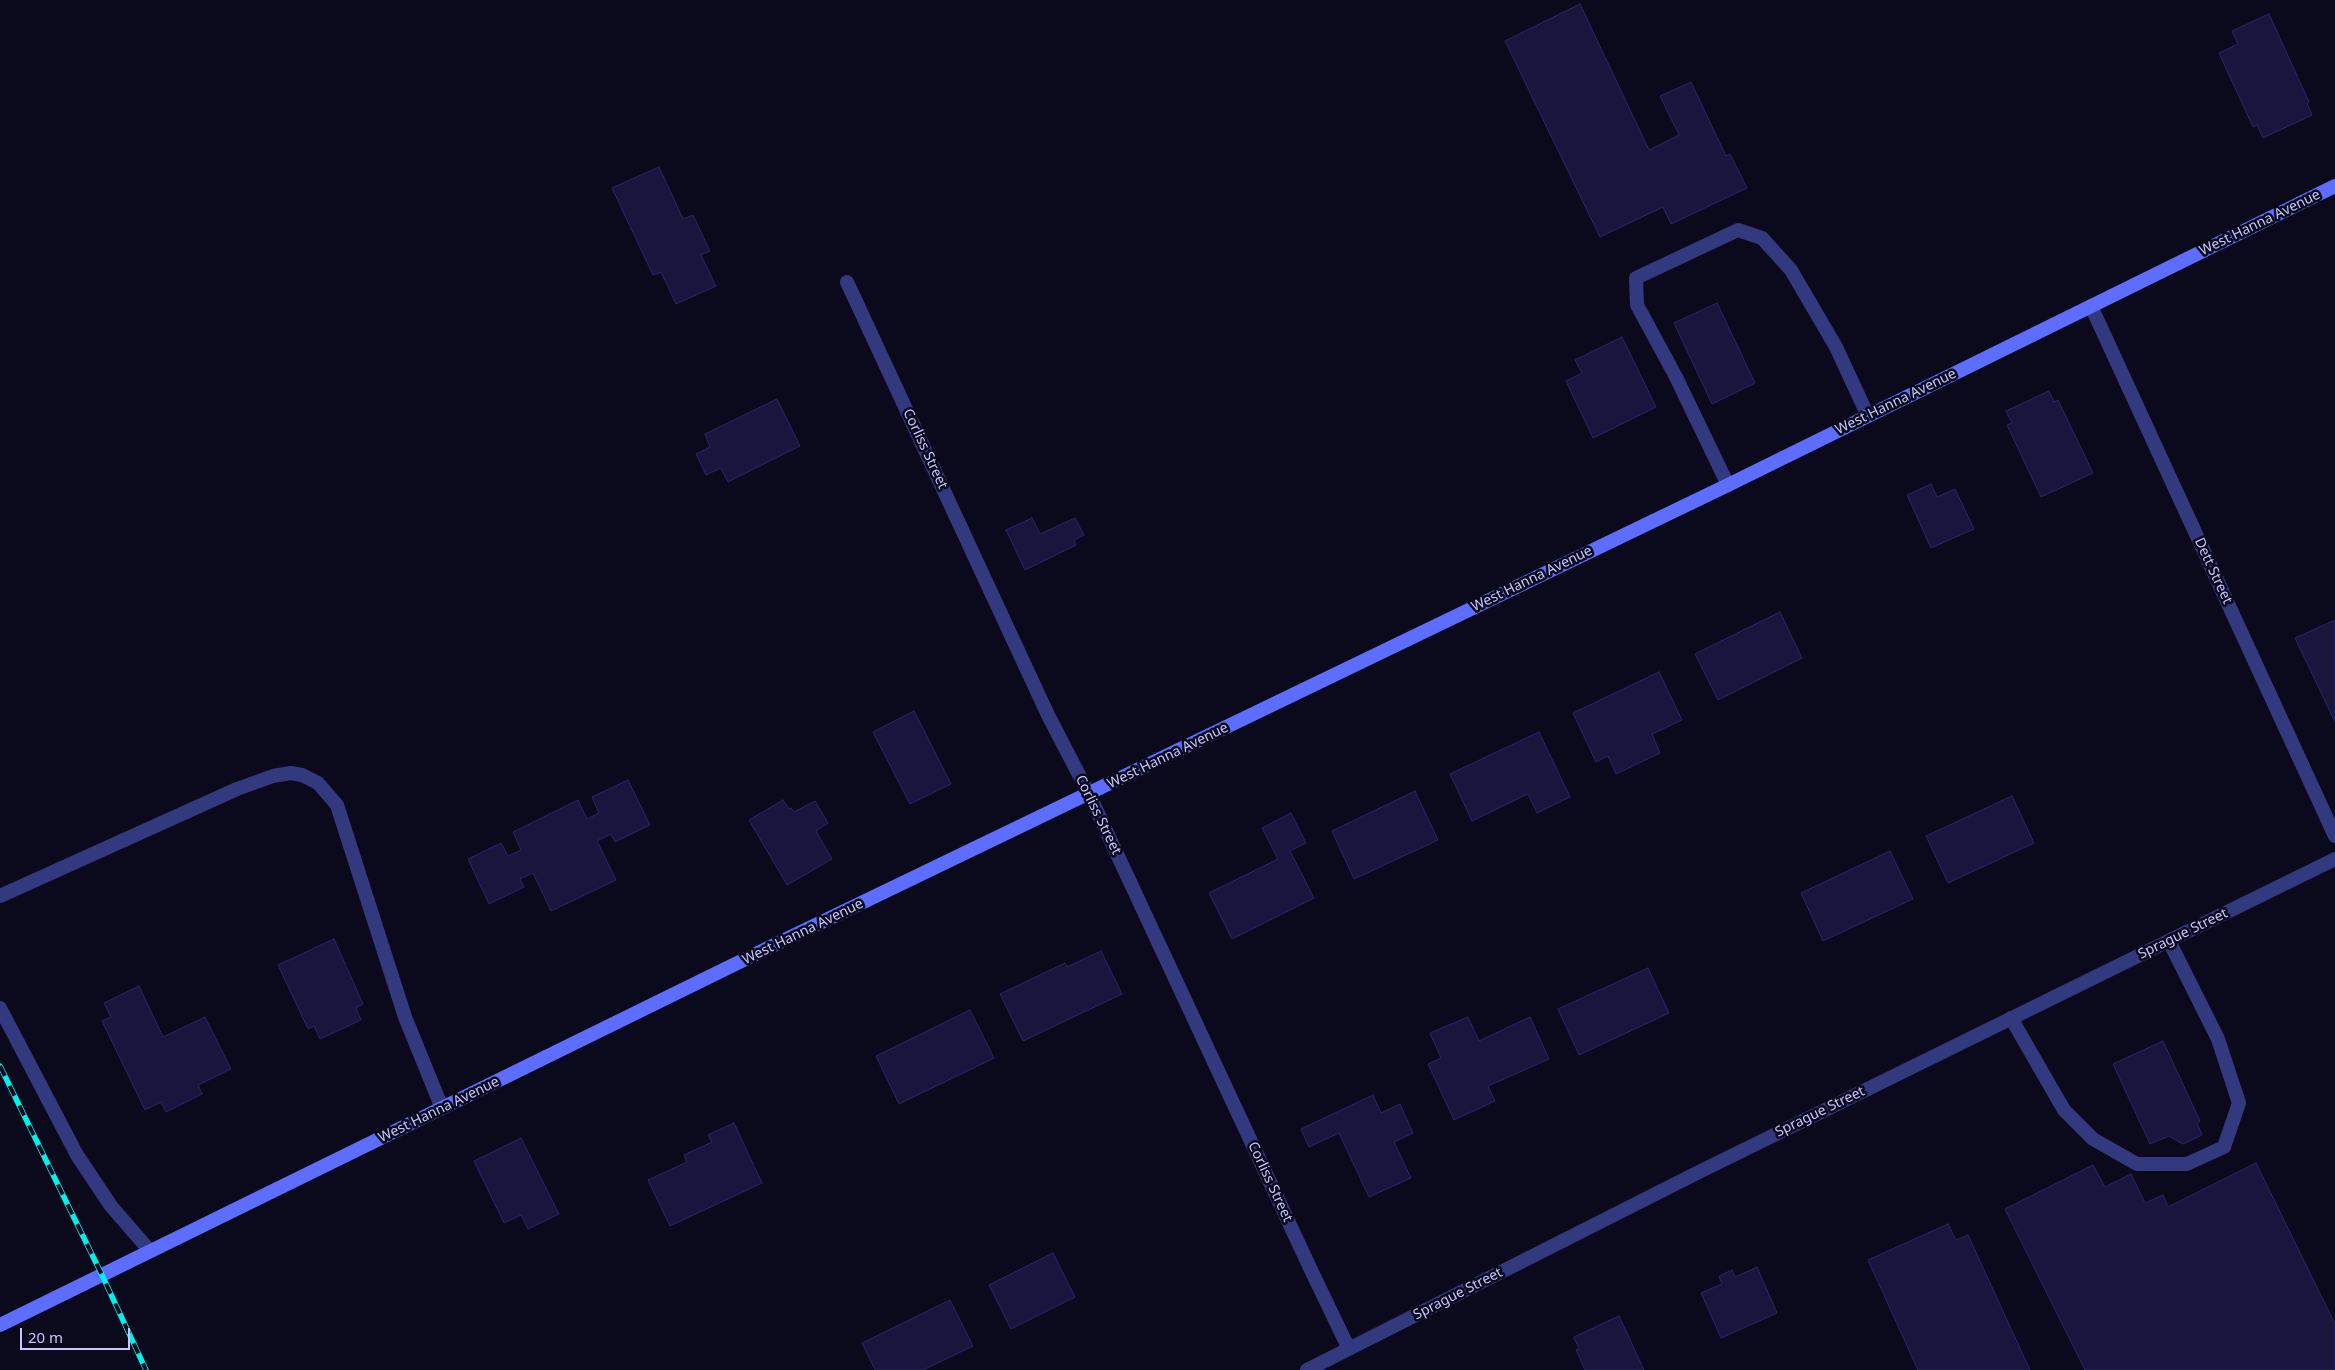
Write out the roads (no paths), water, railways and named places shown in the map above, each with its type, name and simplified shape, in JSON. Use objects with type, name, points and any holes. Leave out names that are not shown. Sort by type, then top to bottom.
[{"type":"main road","name":"West Hanna Avenue","points":[[0,1325],[442,1108],[1868,416],[2335,186]]},
{"type":"street","points":[[1728,484],[1676,377],[1637,305],[1636,278],[1738,230],[1762,238],[1791,270],[1836,347],[1868,416]]},
{"type":"street","name":"Corliss Street","points":[[847,282],[1048,715],[1089,794],[1311,1270],[1350,1348]]},
{"type":"street","name":"Dett Street","points":[[2091,306],[2335,836]]},
{"type":"street","points":[[0,896],[237,789],[273,776],[291,773],[302,775],[318,783],[337,805],[405,1017],[442,1108]]},
{"type":"street","name":"Sprague Street","points":[[1307,1370],[1699,1172],[2335,859]]},
{"type":"street","points":[[2011,1018],[2064,1110],[2094,1139],[2137,1164],[2187,1164],[2224,1147],[2239,1103],[2218,1039],[2169,940]]},
{"type":"street","points":[[0,1008],[77,1156],[111,1206],[150,1251]]},
{"type":"railway","points":[[0,1066],[146,1370]]}]
